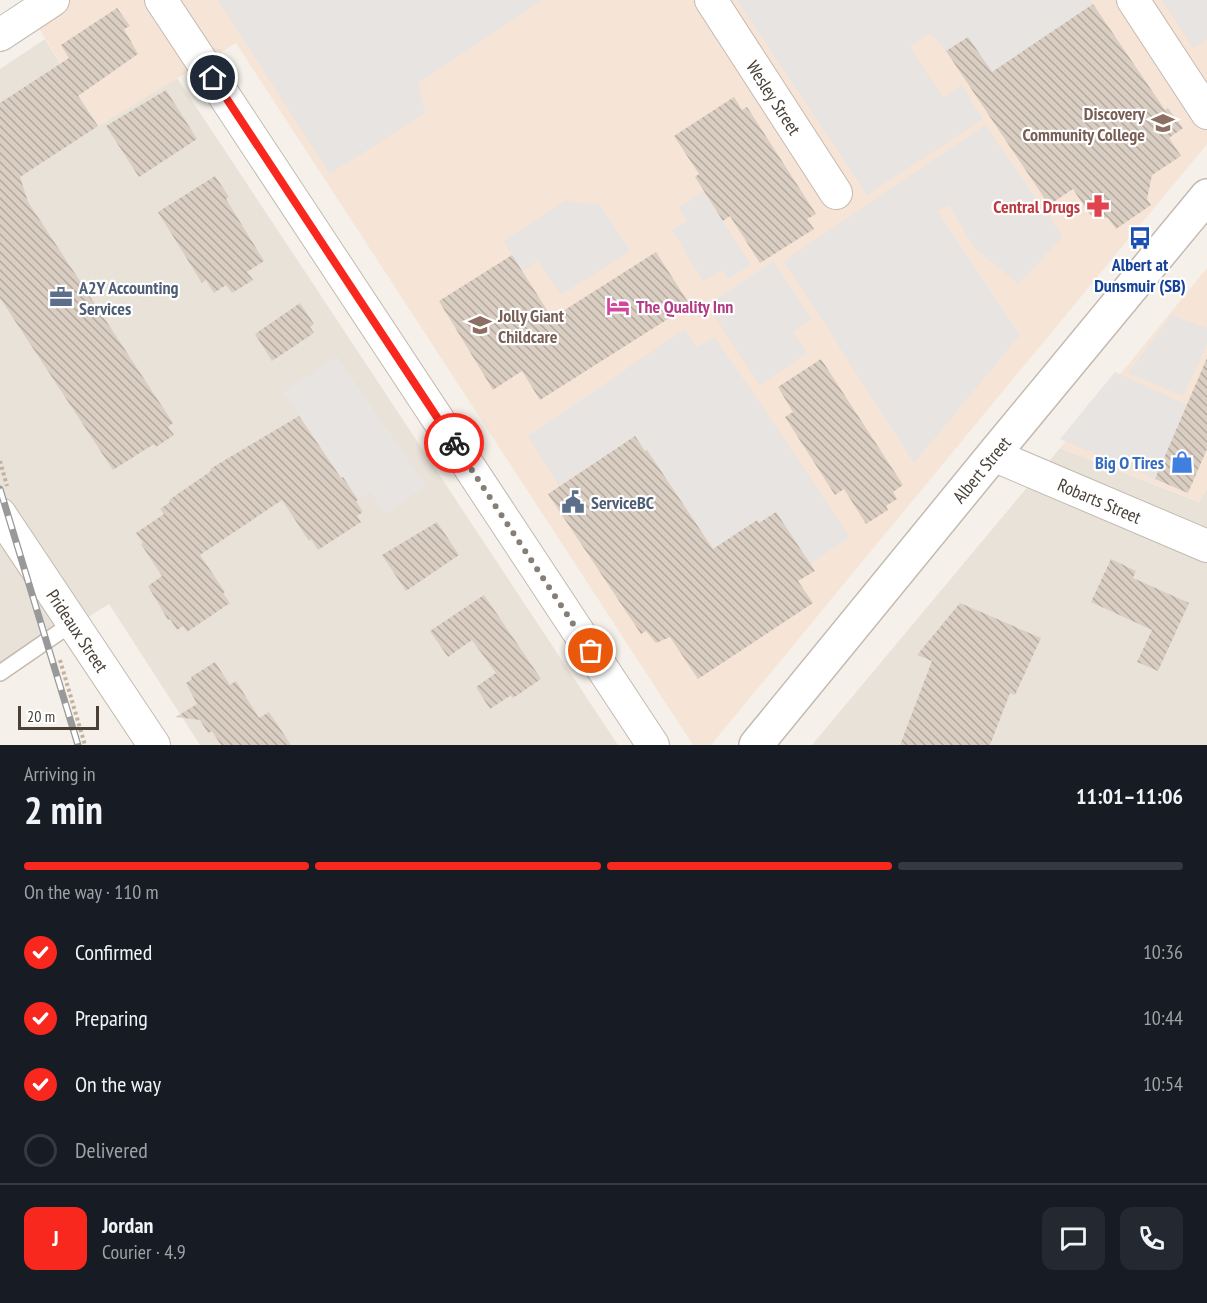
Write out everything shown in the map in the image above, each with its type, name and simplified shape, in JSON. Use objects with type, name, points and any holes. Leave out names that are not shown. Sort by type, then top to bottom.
[{"type":"street","points":[[0,35],[53,0]]},
{"type":"street","points":[[161,0],[653,745]]},
{"type":"street","name":"Wesley Street","points":[[711,0],[836,193]]},
{"type":"street","points":[[1133,0],[1207,113]]},
{"type":"street","name":"Albert Street","points":[[756,745],[1207,196]]},
{"type":"street","name":"Robarts Street","points":[[993,454],[1207,546]]},
{"type":"street","name":"Prideaux Street","points":[[0,514],[154,745]]},
{"type":"lane","points":[[0,673],[74,622]]},
{"type":"shaded area","points":[[22,0],[1207,0],[1207,144],[711,745],[693,745],[236,43],[98,126]]},
{"type":"shaded area","points":[[218,0],[542,0],[418,83],[425,113],[330,174]]},
{"type":"shaded area","points":[[737,0],[1090,0],[1093,4],[992,72],[968,38],[946,51],[930,33],[910,47],[943,97],[961,85],[983,119],[867,195]]},
{"type":"shaded area","points":[[1162,0],[1207,0],[1207,39],[1193,48]]},
{"type":"shaded area","points":[[45,39],[98,126],[177,78],[618,745],[200,745],[109,604],[0,673],[0,69]]},
{"type":"shaded area","points":[[985,125],[1063,237],[1018,284],[976,249],[948,205],[938,212],[1020,335],[914,463],[784,261]]},
{"type":"shaded area","points":[[704,192],[751,265],[728,279],[722,270],[703,281],[672,230],[687,221],[679,207]]},
{"type":"shaded area","points":[[565,201],[600,205],[630,251],[561,295],[538,261],[522,271],[503,241]]},
{"type":"shaded area","points":[[773,261],[812,319],[793,332],[807,353],[760,385],[707,305]]},
{"type":"shaded area","points":[[1207,268],[1207,488],[1200,502],[1060,448]]},
{"type":"shaded area","points":[[1172,315],[1207,328],[1207,344],[1183,396],[1128,373]]},
{"type":"shaded area","points":[[685,329],[697,347],[715,337],[850,537],[810,564],[776,512],[759,523],[757,520],[713,549],[635,436],[559,486],[528,436]]},
{"type":"shaded area","points":[[337,356],[426,486],[385,514],[370,492],[358,500],[283,392]]},
{"type":"shaded area","points":[[1115,372],[1187,405],[1155,479],[1060,439]]},
{"type":"shaded area","points":[[1060,448],[1199,502],[1207,488],[1207,745],[812,745]]},
{"type":"building","points":[[1093,4],[1165,110],[1168,108],[1183,128],[1169,138],[1181,156],[1152,175],[1147,199],[1151,205],[1116,229],[1108,218],[1090,215],[1073,189],[1049,205],[946,51],[968,37],[992,72]]},
{"type":"building","points":[[117,8],[130,26],[124,29],[138,54],[78,96],[98,126],[20,177],[28,202],[173,423],[168,427],[174,435],[156,447],[154,444],[113,470],[0,298],[0,103],[69,58],[61,45]]},
{"type":"building","points":[[166,90],[197,139],[139,177],[106,126]]},
{"type":"building","points":[[734,97],[742,110],[747,107],[816,214],[807,219],[814,229],[760,263],[730,216],[723,221],[695,177],[699,174],[674,136]]},
{"type":"building","points":[[215,176],[229,197],[226,199],[264,261],[247,272],[253,280],[232,293],[226,285],[214,293],[206,280],[202,283],[158,212]]},
{"type":"building","points":[[656,252],[690,305],[540,400],[522,371],[493,390],[439,301],[512,255],[552,318]]},
{"type":"building","points":[[300,303],[314,324],[310,327],[314,333],[272,361],[255,334]]},
{"type":"building","name":"Big O Tires","points":[[1207,358],[1207,449],[1188,493],[1155,479]]},
{"type":"building","points":[[821,359],[903,485],[893,492],[897,499],[886,506],[888,510],[866,524],[844,489],[835,495],[785,417],[793,412],[778,387]]},
{"type":"building","points":[[299,416],[358,500],[356,501],[363,512],[357,516],[361,522],[318,550],[311,539],[309,541],[282,500],[200,555],[230,603],[187,632],[183,626],[177,630],[170,619],[168,620],[148,586],[162,576],[136,533],[164,514],[160,509],[170,502],[169,500],[211,471],[210,469]]},
{"type":"building","points":[[635,436],[645,451],[647,450],[713,549],[757,520],[759,523],[776,512],[815,571],[798,581],[813,603],[698,679],[670,637],[656,643],[646,631],[641,634],[548,494]]},
{"type":"building","points":[[437,522],[459,555],[406,591],[382,555]]},
{"type":"building","points":[[1111,559],[1136,571],[1133,578],[1189,603],[1158,671],[1137,662],[1152,630],[1091,602]]},
{"type":"building","points":[[484,595],[541,679],[513,698],[511,695],[490,709],[476,687],[496,673],[472,640],[448,657],[430,631]]},
{"type":"building","points":[[960,603],[1041,638],[1015,695],[1010,693],[990,745],[900,745],[932,661],[917,655]]},
{"type":"building","points":[[215,662],[230,685],[236,681],[259,718],[269,712],[291,745],[221,745],[212,731],[208,733],[200,720],[176,717],[197,704],[186,683],[192,679],[191,677]]},
{"type":"railway","points":[[0,489],[78,745]]},
{"type":"way so far","points":[[454,443],[591,651]]},
{"type":"place","name":"Discovery Community College","points":[[1163,123]]},
{"type":"place","name":"Central Drugs","points":[[1098,206]]},
{"type":"place","name":"Albert at Dunsmuir (SB)","points":[[1140,238]]},
{"type":"place","name":"A2Y Accounting Services","points":[[61,297]]},
{"type":"place","name":"The Quality Inn","points":[[618,306]]},
{"type":"place","name":"Jolly Giant Childcare","points":[[480,325]]},
{"type":"place","name":"Big O Tires","points":[[1182,462]]},
{"type":"place","name":"ServiceBC","points":[[573,502]]},
{"type":"route","points":[[213,78],[454,443]]}]
